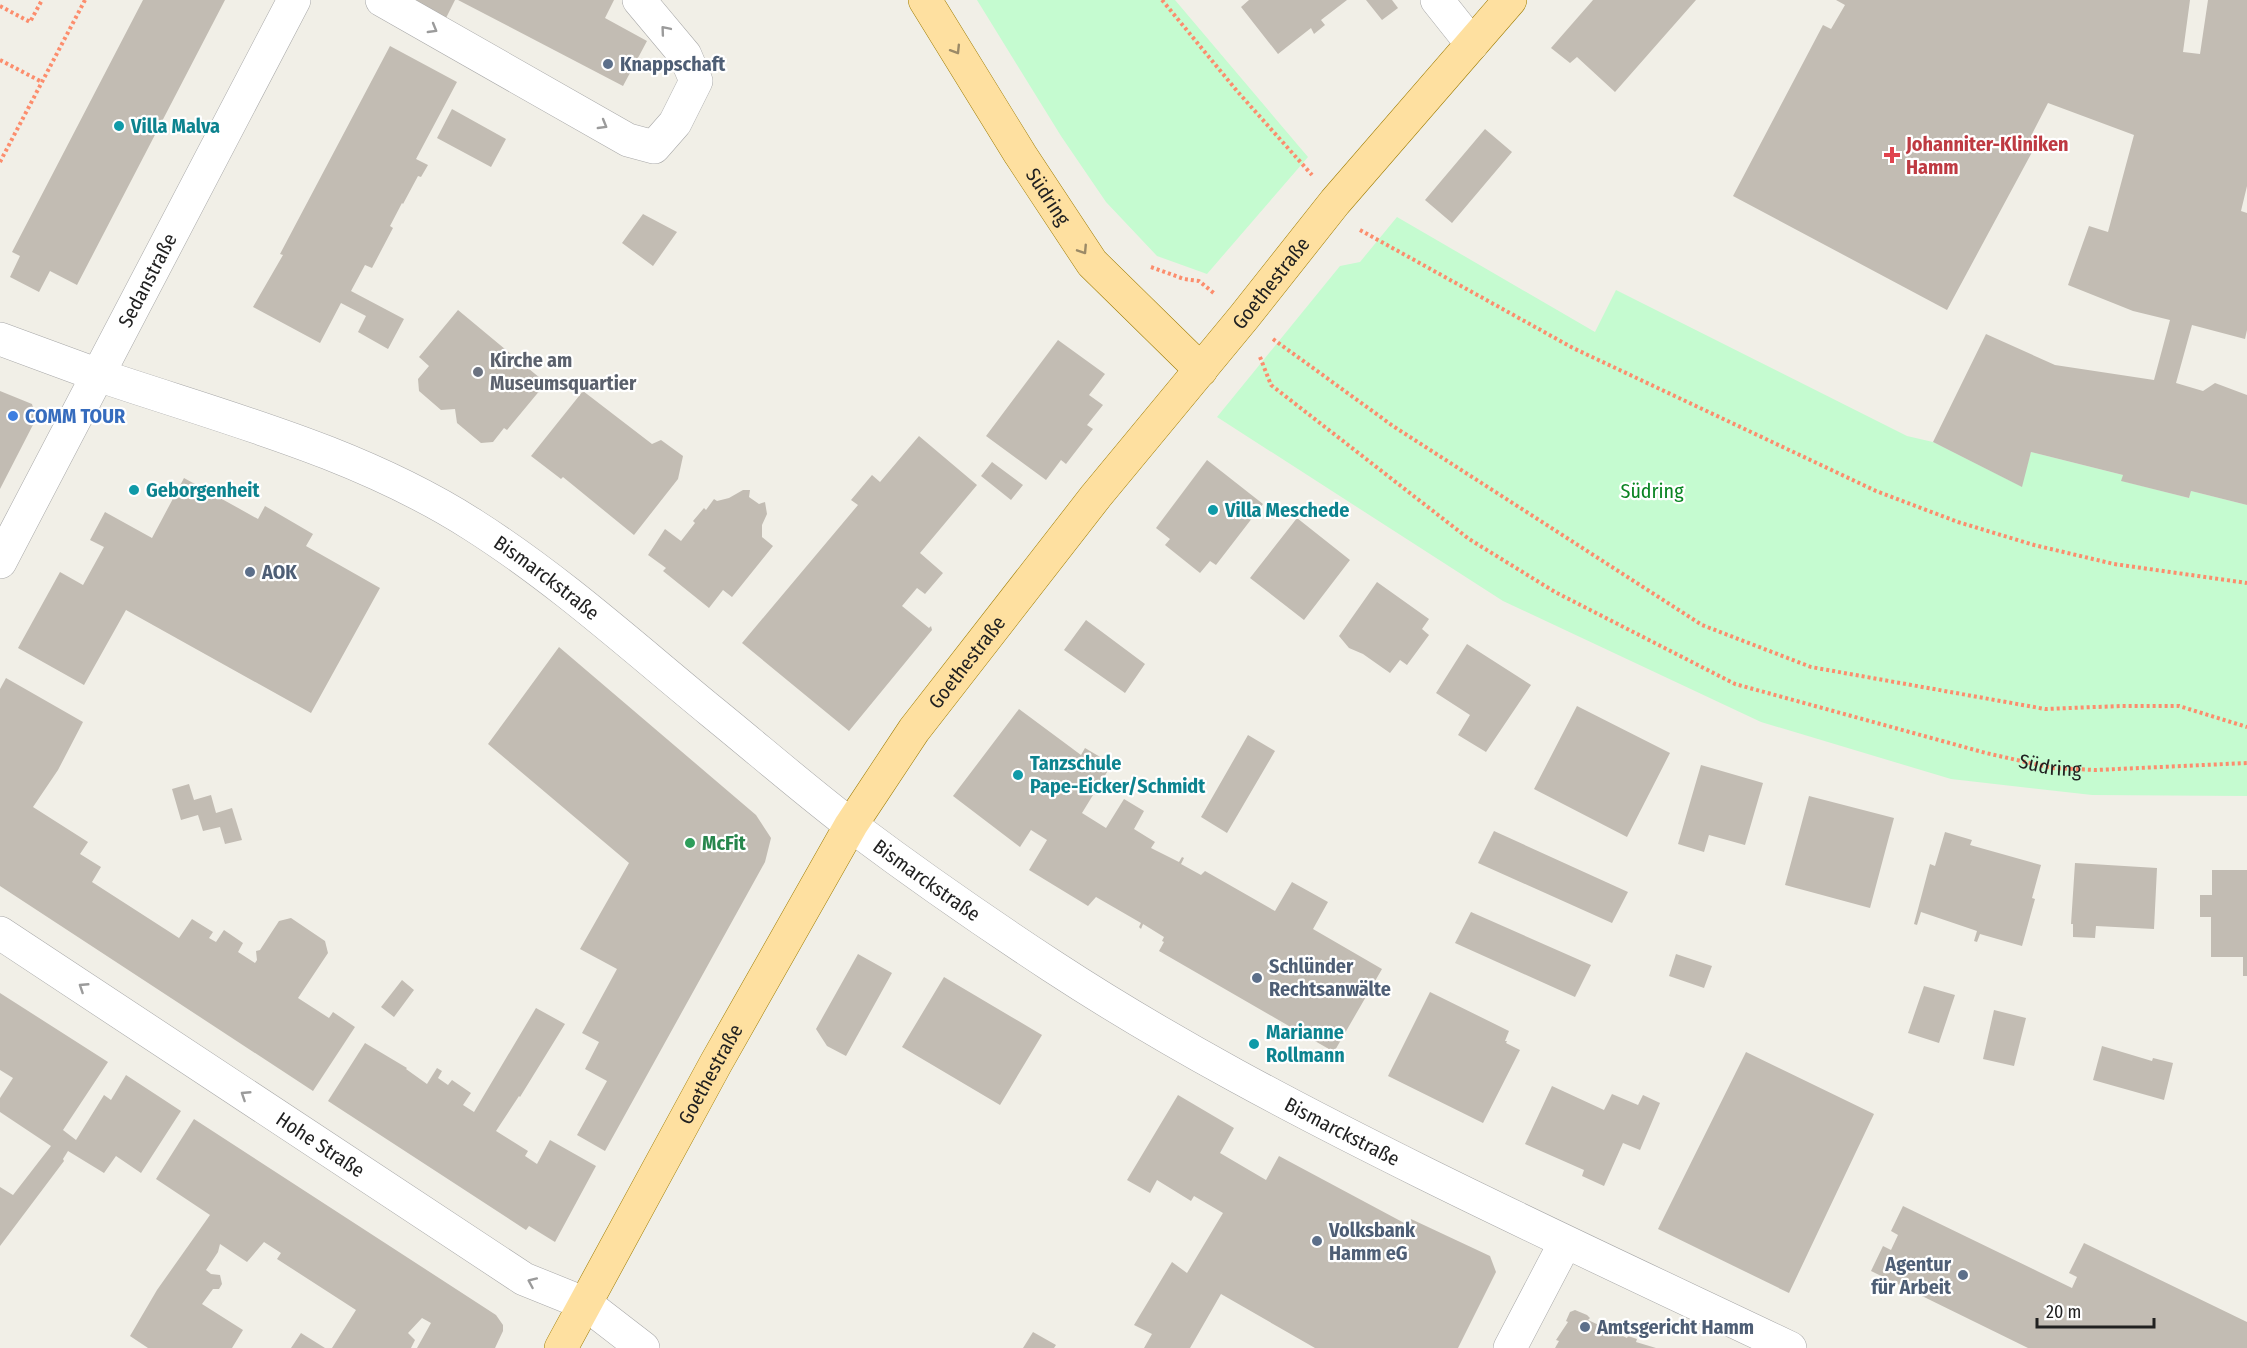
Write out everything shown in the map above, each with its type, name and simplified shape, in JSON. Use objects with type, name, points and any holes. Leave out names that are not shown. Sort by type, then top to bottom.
[{"type":"main road","name":"Südring","points":[[925,0],[1020,154],[1092,263],[1201,370]]},
{"type":"main road","name":"Goethestraße","points":[[561,1348],[716,1063],[851,825],[914,730],[1096,496],[1201,370],[1332,206],[1510,0]]},
{"type":"street","name":"Sedanstraße","points":[[0,562],[294,0]]},
{"type":"street","points":[[382,0],[628,140],[654,147],[675,123],[696,81],[685,55],[639,0]]},
{"type":"street","points":[[1437,0],[1472,44]]},
{"type":"street","name":"Bismarckstraße","points":[[0,339],[343,459],[406,487],[470,523],[537,568],[851,825],[928,882],[1052,966],[1172,1041],[1316,1119],[1565,1243],[1790,1348]]},
{"type":"street","name":"Hohe Straße","points":[[0,933],[524,1279],[585,1304],[643,1348]]},
{"type":"street","points":[[1510,1348],[1565,1243]]},
{"type":"path","points":[[0,6],[30,22],[42,0]]},
{"type":"path","points":[[0,162],[85,0]]},
{"type":"path","points":[[1162,0],[1332,206],[1391,248],[1573,348],[1876,491],[1958,522],[2045,548],[2114,564],[2247,583]]},
{"type":"path","points":[[0,60],[42,82]]},
{"type":"path","points":[[1144,264],[1184,279],[1199,281],[1244,317],[1393,426],[1702,625],[1811,667],[2045,709],[2179,706],[2247,727]]},
{"type":"path","name":"Südring","points":[[1244,317],[1271,385],[1454,529],[1555,592],[1735,684],[1986,753],[2052,768],[2096,770],[2247,762]]},
{"type":"green space","points":[[977,0],[1175,0],[1308,157],[1207,274],[1157,256],[1106,202],[1061,136]]},
{"type":"green space","name":"Südring","points":[[1397,217],[1595,332],[1616,290],[1907,436],[1933,442],[2021,486],[2031,452],[2123,475],[2122,481],[2189,498],[2191,491],[2247,505],[2247,796],[2092,795],[1951,779],[1761,722],[1503,601],[1217,417],[1340,266],[1360,262]]},
{"type":"building","name":"Villa Malva","points":[[143,0],[225,0],[77,285],[50,271],[39,292],[10,277],[20,256],[12,252]]},
{"type":"building","points":[[414,0],[455,0],[446,18]]},
{"type":"building","name":"Knappschaft","points":[[458,0],[614,0],[605,18],[647,41],[623,86]]},
{"type":"building","points":[[1249,0],[1347,0],[1321,20],[1325,25],[1314,34],[1311,28],[1278,54],[1241,7]]},
{"type":"building","points":[[1366,0],[1392,0],[1398,8],[1382,20]]},
{"type":"building","points":[[1593,0],[1696,0],[1615,92],[1577,57],[1570,63],[1551,48]]},
{"type":"building","points":[[1836,0],[2190,0],[2183,52],[2200,54],[2208,0],[2247,0],[2247,186],[2241,211],[2247,213],[2247,330],[2245,339],[2192,325],[2176,383],[2203,391],[2215,383],[2247,395],[2247,505],[2191,491],[2189,498],[2121,481],[2123,475],[2031,452],[2022,487],[1933,442],[1986,334],[2055,365],[2154,380],[2170,320],[2133,311],[2068,285],[2089,226],[2108,232],[2134,135],[2048,103],[2031,136],[2038,141],[1947,310],[1733,196],[1823,25],[1831,29],[1845,5]]},
{"type":"building","points":[[390,46],[457,82],[416,159],[428,165],[421,177],[418,176],[402,203],[390,226],[393,228],[372,268],[365,265],[351,291],[404,319],[388,349],[358,332],[366,316],[341,303],[320,343],[253,307],[283,255],[280,254]]},
{"type":"building","points":[[452,109],[506,139],[491,167],[437,138]]},
{"type":"building","points":[[1485,129],[1512,152],[1452,223],[1425,200]]},
{"type":"building","points":[[643,214],[677,232],[653,266],[622,243]]},
{"type":"building","name":"Kirche am Museumsquartier","points":[[458,310],[546,383],[507,430],[504,428],[493,442],[481,443],[457,423],[455,409],[441,410],[419,391],[418,379],[429,366],[419,357]]},
{"type":"building","points":[[1058,340],[1105,374],[1089,395],[1103,405],[1087,425],[1093,429],[1066,464],[1061,460],[1046,480],[986,436]]},
{"type":"building","points":[[0,391],[32,404],[36,419],[0,489]]},
{"type":"building","points":[[583,391],[652,444],[661,440],[683,456],[678,479],[634,535],[563,477],[561,479],[531,456]]},
{"type":"building","points":[[919,436],[977,485],[920,553],[943,573],[925,594],[917,588],[902,606],[929,628],[931,626],[932,630],[849,731],[742,643],[858,505],[851,500],[872,475],[880,482]]},
{"type":"building","name":"Villa Meschede","points":[[1207,460],[1263,504],[1216,565],[1210,561],[1200,573],[1165,545],[1170,539],[1156,528]]},
{"type":"building","points":[[992,462],[1023,485],[1011,500],[981,476]]},
{"type":"building","points":[[184,478],[258,519],[265,506],[313,534],[306,546],[380,588],[311,713],[126,610],[84,685],[18,648],[60,572],[83,585],[104,547],[90,540],[105,512],[152,538]]},
{"type":"building","points":[[743,490],[750,490],[749,497],[759,504],[765,502],[767,514],[762,525],[762,537],[773,546],[732,597],[723,590],[709,608],[663,571],[666,568],[648,555],[665,529],[681,541],[695,523],[693,521],[704,508],[706,510],[714,499],[717,501],[729,498]]},
{"type":"building","points":[[1297,518],[1350,560],[1304,620],[1250,578]]},
{"type":"building","points":[[1377,582],[1429,619],[1422,629],[1429,635],[1407,665],[1400,660],[1390,673],[1363,654],[1349,648],[1339,636]]},
{"type":"building","points":[[1086,620],[1145,664],[1125,693],[1064,650]]},
{"type":"building","points":[[1467,644],[1531,685],[1486,752],[1458,735],[1470,715],[1436,693]]},
{"type":"building","points":[[559,647],[756,815],[771,838],[765,862],[605,1151],[577,1135],[607,1081],[585,1069],[599,1042],[582,1033],[617,969],[580,949],[629,863],[488,744]]},
{"type":"building","points":[[6,678],[83,722],[58,770],[33,807],[88,842],[80,854],[101,867],[92,882],[179,938],[192,919],[213,932],[209,938],[216,942],[224,930],[243,943],[238,952],[255,963],[256,951],[260,950],[279,921],[291,918],[325,941],[328,953],[298,998],[329,1018],[333,1012],[355,1027],[313,1091],[0,886],[0,689]]},
{"type":"building","points":[[1577,706],[1670,753],[1627,837],[1534,789]]},
{"type":"building","points":[[1019,709],[1081,755],[1085,748],[1112,764],[1082,813],[1106,828],[1124,799],[1144,811],[1134,829],[1155,842],[1151,848],[1179,862],[1182,857],[1184,858],[1181,864],[1201,875],[1205,871],[1275,911],[1292,882],[1328,902],[1313,929],[1382,969],[1334,1052],[1159,951],[1164,937],[1143,924],[1141,929],[1139,927],[1141,923],[1096,897],[1088,906],[1029,870],[1047,840],[1031,830],[1020,847],[953,796]]},
{"type":"building","points":[[1248,735],[1275,751],[1227,833],[1201,817]]},
{"type":"building","points":[[1701,765],[1763,783],[1745,845],[1709,835],[1704,852],[1678,844]]},
{"type":"building","points":[[189,784],[194,800],[211,795],[216,813],[232,808],[242,840],[225,844],[220,827],[203,831],[198,815],[181,820],[172,789]]},
{"type":"building","points":[[1809,796],[1894,818],[1870,908],[1785,885]]},
{"type":"building","points":[[1494,831],[1628,892],[1612,923],[1478,863]]},
{"type":"building","points":[[1945,832],[1972,840],[1970,845],[2041,865],[2032,898],[2035,899],[2022,946],[1980,934],[1977,942],[1974,941],[1977,931],[1921,912],[1917,925],[1914,924],[1930,864],[1935,866]]},
{"type":"building","points":[[2075,863],[2157,868],[2154,929],[2096,926],[2095,938],[2073,937],[2073,924],[2071,924]]},
{"type":"building","points":[[2212,870],[2247,870],[2247,976],[2243,976],[2243,957],[2211,957],[2211,917],[2200,917],[2200,895],[2212,895]]},
{"type":"building","points":[[1471,912],[1591,965],[1575,997],[1455,943]]},
{"type":"building","points":[[858,954],[892,973],[846,1056],[827,1046],[816,1029]]},
{"type":"building","points":[[1676,954],[1712,966],[1704,988],[1669,976]]},
{"type":"building","points":[[944,977],[1042,1035],[1000,1105],[902,1047]]},
{"type":"building","points":[[402,980],[414,990],[394,1017],[381,1007]]},
{"type":"building","points":[[1924,986],[1955,995],[1939,1043],[1908,1033]]},
{"type":"building","points":[[1430,992],[1509,1031],[1506,1043],[1520,1050],[1483,1123],[1388,1076]]},
{"type":"building","points":[[0,993],[108,1062],[63,1130],[76,1140],[104,1095],[111,1100],[126,1075],[181,1111],[141,1173],[116,1156],[104,1173],[68,1151],[64,1161],[0,1246],[0,1187],[13,1195],[51,1146],[0,1112],[0,1098],[13,1078],[0,1070]]},
{"type":"building","points":[[536,1008],[565,1024],[496,1131],[528,1151],[525,1156],[537,1164],[550,1140],[596,1166],[555,1242],[529,1226],[526,1230],[328,1101],[365,1043],[407,1068],[427,1084],[437,1068],[442,1071],[438,1078],[448,1085],[452,1080],[471,1093],[463,1105],[474,1112]]},
{"type":"building","points":[[1994,1010],[2026,1018],[2014,1066],[1983,1059]]},
{"type":"building","points":[[2102,1046],[2152,1061],[2153,1058],[2173,1063],[2164,1100],[2093,1080]]},
{"type":"building","points":[[1746,1052],[1874,1114],[1789,1293],[1658,1229]]},
{"type":"building","points":[[1552,1086],[1604,1110],[1612,1094],[1638,1105],[1643,1095],[1660,1103],[1640,1150],[1623,1143],[1604,1186],[1582,1176],[1584,1170],[1525,1144]]},
{"type":"building","points":[[1178,1095],[1234,1128],[1220,1153],[1266,1180],[1279,1156],[1408,1225],[1411,1219],[1490,1256],[1496,1272],[1458,1348],[1315,1348],[1221,1294],[1190,1348],[1144,1348],[1152,1334],[1134,1325],[1172,1262],[1187,1273],[1223,1213],[1194,1196],[1191,1201],[1157,1180],[1150,1193],[1127,1180]]},
{"type":"building","points":[[194,1119],[496,1315],[503,1325],[503,1331],[495,1348],[417,1348],[431,1323],[422,1318],[408,1333],[415,1340],[411,1348],[332,1348],[356,1310],[277,1259],[281,1253],[264,1242],[247,1262],[220,1244],[218,1252],[206,1270],[211,1274],[220,1275],[222,1284],[219,1289],[213,1289],[202,1304],[243,1330],[232,1348],[148,1348],[130,1336],[157,1290],[210,1215],[156,1179]]},
{"type":"building","name":"Agentur für Arbeit","points":[[1903,1206],[2072,1288],[2077,1277],[2069,1273],[2084,1243],[2247,1322],[2247,1348],[2028,1348],[1871,1271],[1883,1246],[1891,1250],[1898,1235],[1891,1231]]},
{"type":"building","name":"Amtsgericht Hamm","points":[[1575,1310],[1587,1315],[1590,1318],[1588,1320],[1627,1338],[1628,1336],[1637,1339],[1636,1342],[1656,1348],[1555,1348],[1559,1341],[1556,1340],[1568,1322],[1566,1321],[1570,1312]]},
{"type":"building","points":[[1033,1332],[1056,1345],[1054,1348],[1023,1348]]},
{"type":"building","points":[[301,1333],[325,1348],[291,1348]]},
{"type":"place","name":"Knappschaft","points":[[608,64]]},
{"type":"place","name":"Villa Malva","points":[[119,126]]},
{"type":"place","name":"Johanniter-Kliniken Hamm","points":[[1892,155]]},
{"type":"place","name":"Kirche am Museumsquartier","points":[[478,372]]},
{"type":"place","name":"COMM TOUR","points":[[13,416]]},
{"type":"place","name":"Geborgenheit","points":[[134,490]]},
{"type":"place","name":"Villa Meschede","points":[[1213,510]]},
{"type":"place","name":"AOK","points":[[250,572]]},
{"type":"place","name":"Tanzschule Pape-Eicker/Schmidt","points":[[1018,775]]},
{"type":"place","name":"McFit","points":[[690,843]]},
{"type":"place","name":"Schlünder Rechtsanwälte","points":[[1257,978]]},
{"type":"place","name":"Marianne Rollmann","points":[[1254,1044]]},
{"type":"place","name":"Volksbank Hamm eG","points":[[1317,1241]]},
{"type":"place","name":"Agentur für Arbeit","points":[[1963,1275]]},
{"type":"place","name":"Amtsgericht Hamm","points":[[1585,1327]]}]
